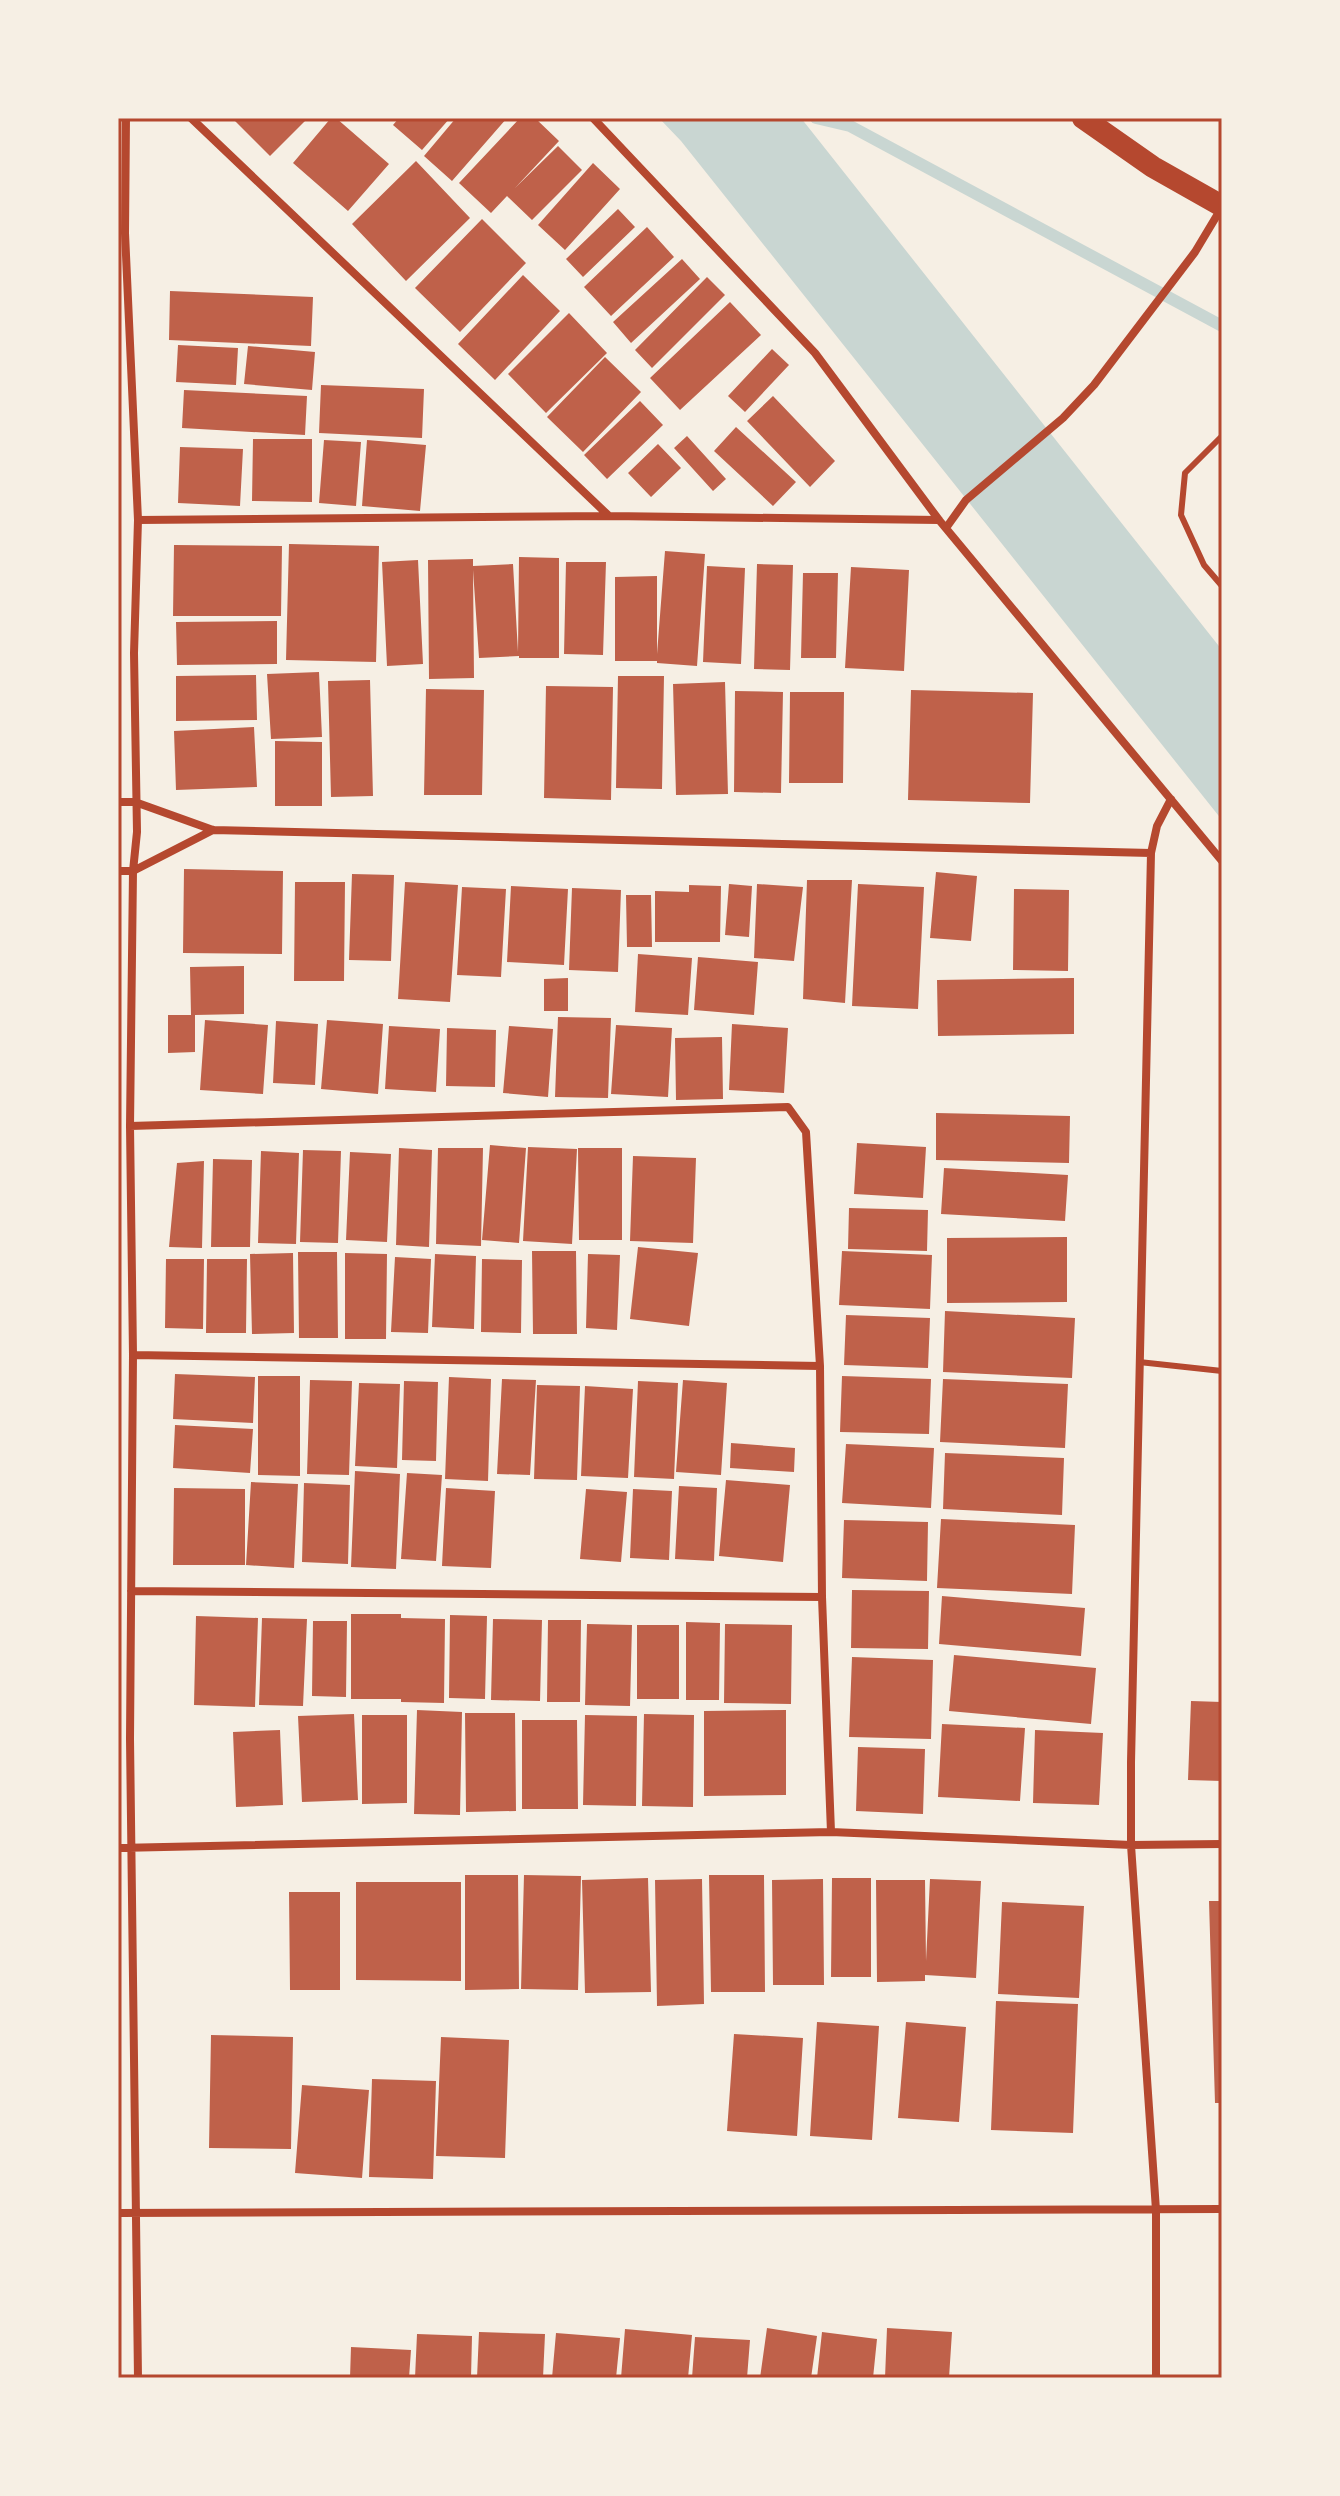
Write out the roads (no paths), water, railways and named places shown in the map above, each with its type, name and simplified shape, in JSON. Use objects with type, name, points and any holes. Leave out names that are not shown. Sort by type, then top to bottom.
[{"type":"highway","points":[[1083,118],[1153,167],[1222,207]]},
{"type":"street","points":[[126,118],[122,268],[138,520],[134,653],[137,832],[133,871],[130,1126],[132,1848],[138,2378]]},
{"type":"street","points":[[191,118],[609,516]]},
{"type":"street","points":[[593,118],[815,353],[939,520],[1222,861]]},
{"type":"street","points":[[946,528],[966,500],[1063,418],[1094,385],[1195,252],[1222,207]]},
{"type":"street","points":[[138,520],[609,516],[939,520]]},
{"type":"street","points":[[1156,2378],[1156,2210],[1131,1845],[1151,853],[1157,826],[1171,799]]},
{"type":"street","points":[[118,802],[135,802],[213,830],[1151,853]]},
{"type":"street","points":[[118,871],[133,871],[213,830]]},
{"type":"street","points":[[130,1126],[788,1107],[806,1132],[820,1366],[822,1597],[831,1832]]},
{"type":"street","points":[[133,1355],[820,1366]]},
{"type":"street","points":[[131,1591],[822,1597]]},
{"type":"street","points":[[118,1848],[831,1832],[1131,1845],[1222,1844]]},
{"type":"street","points":[[118,2213],[1222,2209]]},
{"type":"lane","points":[[1222,436],[1185,473],[1181,515],[1204,565],[1222,586]]},
{"type":"lane","points":[[1139,1362],[1222,1371]]},
{"type":"waterway","points":[[816,118],[850,126],[1222,326]]}]
